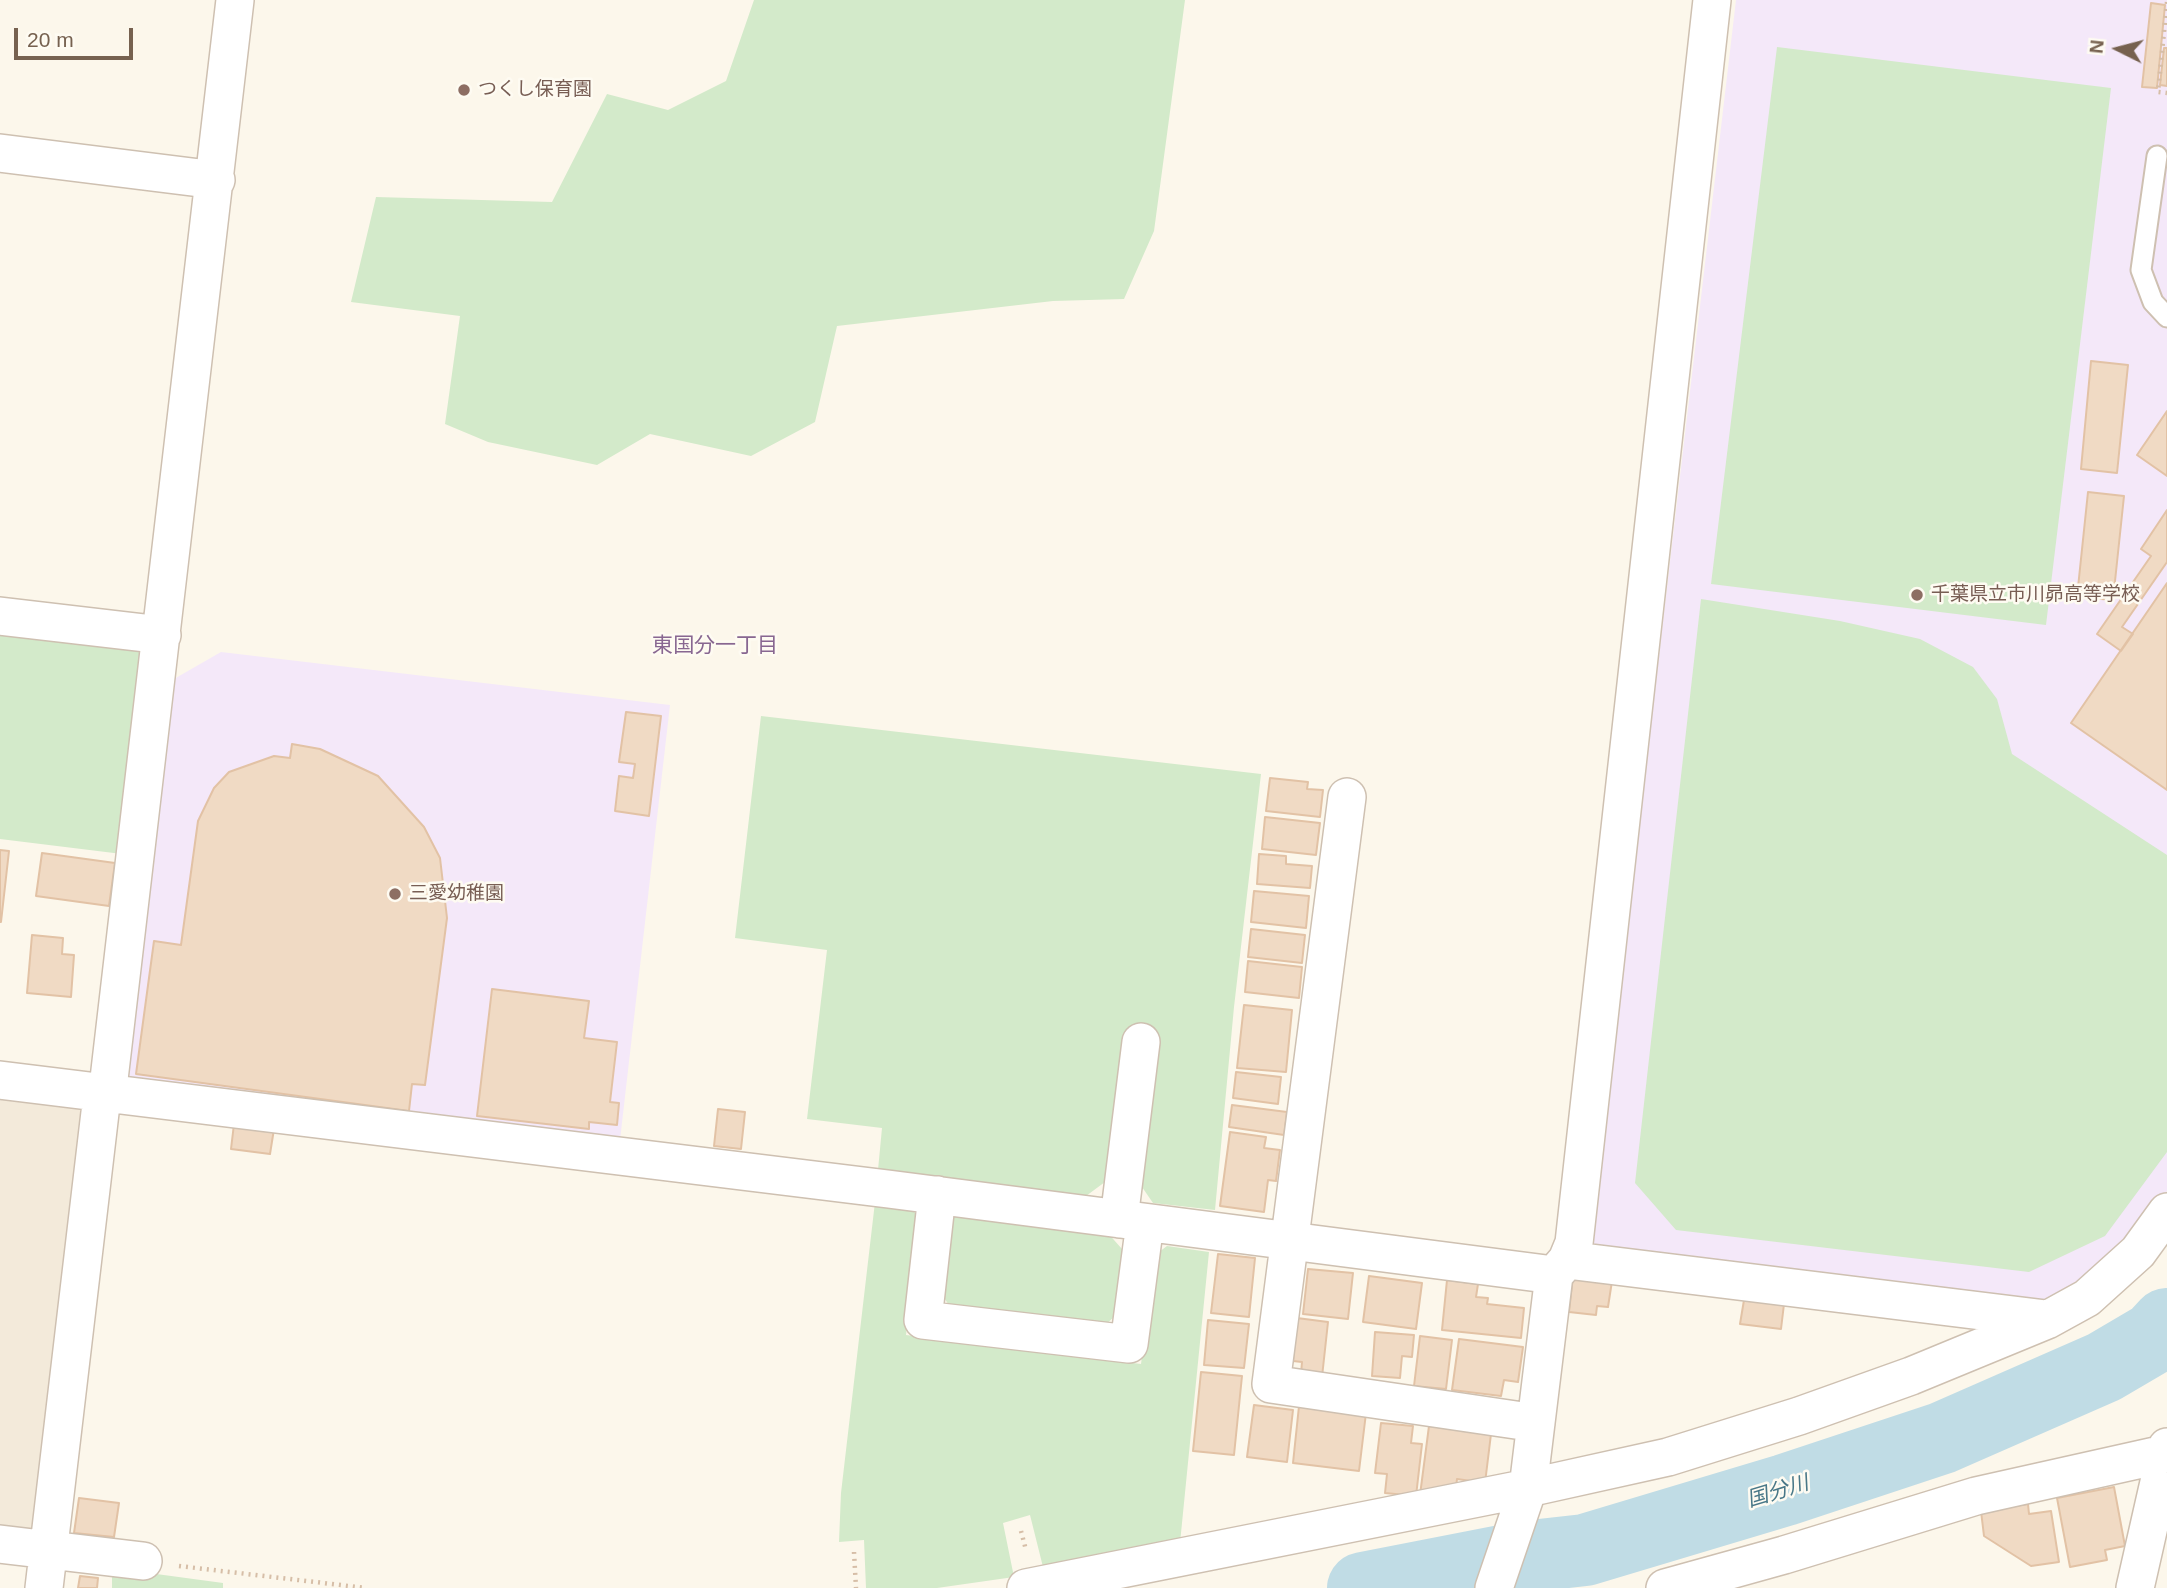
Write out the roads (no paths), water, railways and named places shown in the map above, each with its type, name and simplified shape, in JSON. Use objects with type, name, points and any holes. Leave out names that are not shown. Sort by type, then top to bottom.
[{"type":"street","points":[[44,1588],[101,1104],[111,1065],[235,0]]},
{"type":"street","points":[[1494,1588],[1525,1499],[1561,1268],[1574,1243],[1712,0]]},
{"type":"street","points":[[0,153],[216,180]]},
{"type":"street","points":[[0,616],[162,635]]},
{"type":"street","points":[[1346,797],[1271,1384],[1536,1423]]},
{"type":"street","points":[[937,1195],[923,1320],[1129,1344],[1141,1042]]},
{"type":"street","points":[[0,1080],[1289,1241],[2047,1320]]},
{"type":"street","points":[[1026,1588],[1525,1499],[1799,1416],[1911,1376],[2047,1320],[2087,1298],[2137,1252],[2167,1212]]},
{"type":"street","points":[[1665,1588],[1784,1555],[1976,1496],[2166,1450],[2135,1588]]},
{"type":"street","points":[[0,1544],[143,1561]]},
{"type":"lane","points":[[2157,156],[2141,270],[2153,302],[2167,317]]},
{"type":"waterway","name":"国分川","points":[[1363,1588],[1522,1557],[1585,1550],[1785,1490],[1942,1438],[2104,1367],[2155,1337],[2167,1324]]},
{"type":"place","name":"つくし保育園","points":[[464,90]]},
{"type":"place","name":"千葉県立市川昴高等学校","points":[[1917,595]]},
{"type":"place","name":"三愛幼稚園","points":[[395,894]]},
{"type":"district","name":"東国分一丁目","points":[[715,646]]}]
